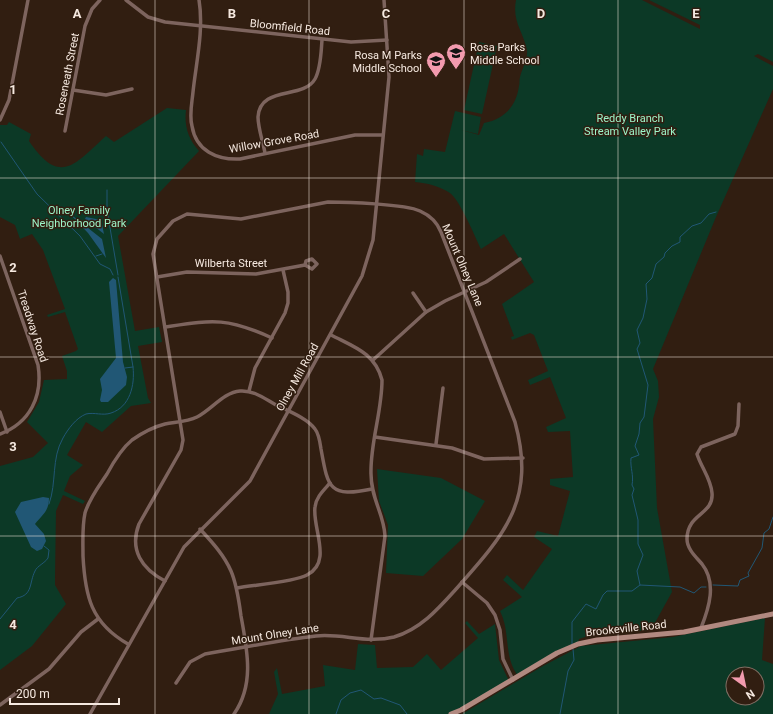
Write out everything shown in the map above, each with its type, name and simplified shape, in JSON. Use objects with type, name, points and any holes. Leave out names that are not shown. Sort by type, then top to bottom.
[{"type":"street","points":[[0,120],[9,100],[28,0]]},
{"type":"street","name":"Roseneath Street","points":[[65,131],[88,16],[100,0]]},
{"type":"street","name":"Bloomfield Road","points":[[126,0],[148,17],[165,22],[322,40],[351,42],[387,40]]},
{"type":"street","name":"Willow Grove Road","points":[[199,0],[200,26],[191,110],[192,126],[195,137],[207,152],[222,158],[240,159],[355,135],[383,135]]},
{"type":"street","name":"Olney Mill Road","points":[[90,714],[128,644],[184,547],[200,529],[250,481],[359,283],[371,252],[389,77],[384,0]]},
{"type":"street","points":[[265,153],[259,121],[260,110],[263,104],[272,97],[306,88],[315,80],[318,72],[322,40]]},
{"type":"street","points":[[73,90],[106,95],[132,89]]},
{"type":"street","name":"Mount Olney Lane","points":[[165,581],[154,576],[142,564],[138,556],[135,538],[139,524],[181,450],[183,440],[154,254],[157,239],[173,221],[187,214],[241,219],[328,202],[413,208],[429,216],[439,227],[515,422],[522,458],[520,489],[510,521],[492,549],[435,612],[416,627],[394,637],[371,640],[316,636],[196,657],[186,666],[176,683]]},
{"type":"street","name":"Treadway Road","points":[[0,256],[38,365],[39,376],[38,393],[32,408],[18,424],[7,432],[0,434]]},
{"type":"street","points":[[373,360],[426,312],[445,301],[486,282],[520,259]]},
{"type":"street","name":"Wilberta Street","points":[[157,277],[187,272],[256,274],[305,265]]},
{"type":"street","points":[[249,391],[255,368],[285,313],[288,303],[288,292],[283,270]]},
{"type":"street","points":[[412,293],[426,312]]},
{"type":"street","points":[[165,327],[205,321],[224,321],[246,326],[272,338]]},
{"type":"street","points":[[331,334],[367,354],[378,367],[382,380],[371,473],[374,500],[383,521],[385,536],[371,640]]},
{"type":"street","points":[[436,444],[443,388]]},
{"type":"street","points":[[128,644],[111,633],[98,619],[86,591],[82,533],[88,506],[119,453],[148,430],[165,424],[198,417],[232,393],[249,391],[310,424],[318,433],[325,473],[330,483],[338,490],[346,493],[372,489]]},
{"type":"street","points":[[701,628],[708,610],[710,584],[706,569],[690,550],[687,541],[688,530],[692,520],[708,508],[712,499],[712,493],[708,479],[701,468],[697,454],[701,446],[735,434],[738,426],[739,404]]},
{"type":"street","points":[[0,412],[7,432]]},
{"type":"street","points":[[375,437],[436,444],[484,459],[522,458]]},
{"type":"street","points":[[237,588],[302,577],[314,570],[320,560],[321,551],[315,517],[315,506],[320,494],[330,483]]},
{"type":"street","points":[[200,529],[224,558],[237,588],[247,647],[248,663],[247,684],[242,699],[234,714]]},
{"type":"street","points":[[462,582],[487,603],[496,615],[500,630],[503,659],[513,680]]},
{"type":"street","name":"Brookeville Road","points":[[451,714],[461,710],[570,646],[590,640],[641,637],[701,628],[773,614]]},
{"type":"street","points":[[0,705],[49,669],[81,632],[98,619]]},
{"type":"green space","name":"Reddy Branch Stream Valley Park","points":[[516,0],[642,0],[700,29],[700,25],[649,0],[773,0],[773,62],[758,54],[754,56],[773,66],[773,89],[716,217],[653,369],[658,381],[659,397],[653,419],[657,508],[672,592],[651,630],[594,634],[579,639],[578,643],[518,676],[510,660],[505,627],[500,611],[522,597],[503,580],[507,575],[523,590],[552,549],[534,537],[537,531],[558,536],[570,491],[550,485],[550,479],[573,477],[570,431],[548,432],[546,427],[566,418],[550,377],[530,385],[528,380],[548,371],[534,335],[530,333],[512,340],[511,337],[514,336],[502,304],[534,282],[504,234],[481,249],[463,211],[454,197],[450,193],[437,187],[415,182],[417,154],[423,156],[424,149],[445,152],[455,111],[481,117],[478,134],[461,130],[479,135],[484,123],[503,115],[512,106],[517,93],[527,53],[515,14]]},
{"type":"green space","points":[[479,42],[497,46],[482,114],[464,110]]},
{"type":"green space","name":"Olney Family Neighborhood Park","points":[[167,108],[186,110],[186,126],[192,142],[199,151],[118,236],[135,331],[159,327],[162,342],[138,346],[148,398],[151,403],[131,406],[102,432],[86,422],[67,455],[83,465],[70,476],[64,491],[85,501],[83,504],[63,495],[56,511],[55,585],[66,604],[32,646],[0,670],[0,466],[33,457],[48,443],[27,422],[39,402],[44,380],[67,379],[67,371],[62,356],[78,349],[65,312],[48,317],[47,315],[65,309],[43,250],[32,234],[20,239],[15,225],[0,217],[0,125],[7,125],[9,122],[31,134],[29,141],[40,155],[50,164],[59,167],[68,166],[76,162],[106,136],[114,142]]},
{"type":"green space","points":[[377,469],[441,478],[485,501],[462,539],[423,576],[386,573],[388,525],[379,501]]},
{"type":"green space","points":[[765,618],[762,660],[773,664],[773,714],[462,714],[543,666],[581,646],[673,637]]},
{"type":"green space","points":[[467,621],[479,634],[495,624],[499,660],[509,681],[450,714],[269,714],[278,694],[274,672],[277,668],[282,694],[325,686],[323,665],[355,670],[358,644],[375,645],[377,668],[413,667],[427,654],[441,670],[478,638],[465,623]]},
{"type":"water","points":[[69,213],[102,239],[106,258],[88,233]]},
{"type":"water","points":[[86,217],[101,220],[104,234],[85,219]]},
{"type":"water","points":[[113,278],[116,280],[123,362],[127,377],[126,385],[108,402],[101,402],[102,390],[100,379],[116,358],[109,282]]},
{"type":"water","points":[[43,497],[49,498],[48,506],[35,524],[44,534],[46,541],[42,549],[37,551],[31,547],[15,512],[21,502]]},
{"type":"waterway","points":[[1,142],[37,194],[80,236],[100,264],[110,269],[113,275]]},
{"type":"waterway","points":[[107,190],[107,210],[118,275]]},
{"type":"waterway","points":[[640,585],[637,571],[643,555],[638,544],[638,520],[632,495],[634,489],[632,485],[633,478],[631,458],[639,455],[635,446],[639,434],[640,423],[644,417],[648,385],[637,349],[640,343],[637,330],[643,318],[647,299],[646,284],[652,278],[656,264],[664,257],[665,253],[672,246],[680,242],[680,237],[692,226],[701,223],[709,214],[716,212]]},
{"type":"waterway","points":[[96,256],[102,254]]},
{"type":"waterway","points":[[49,504],[53,487],[55,462],[59,446],[67,431],[76,421],[86,414],[108,414],[117,410],[127,401],[132,388],[133,367],[118,277]]},
{"type":"waterway","points":[[125,368],[133,367]]},
{"type":"waterway","points":[[713,585],[738,586],[740,580],[749,576],[748,573],[762,548],[764,533],[769,529],[773,517]]},
{"type":"waterway","points":[[0,619],[17,598],[26,594],[30,588],[36,569],[48,558],[49,550],[44,546]]},
{"type":"waterway","points":[[572,644],[572,622],[586,604],[596,609],[603,595],[607,591],[632,591],[640,585],[680,587],[694,593],[701,587],[706,587]]},
{"type":"waterway","points":[[560,714],[568,671],[574,660],[573,649]]},
{"type":"waterway","points":[[336,714],[341,700],[350,693],[361,690],[374,699],[381,698],[400,705],[407,714]]},
{"type":"place","name":"Rosa Parks Middle School","points":[[456,70]]},
{"type":"place","name":"Rosa M Parks Middle School","points":[[436,78]]}]
